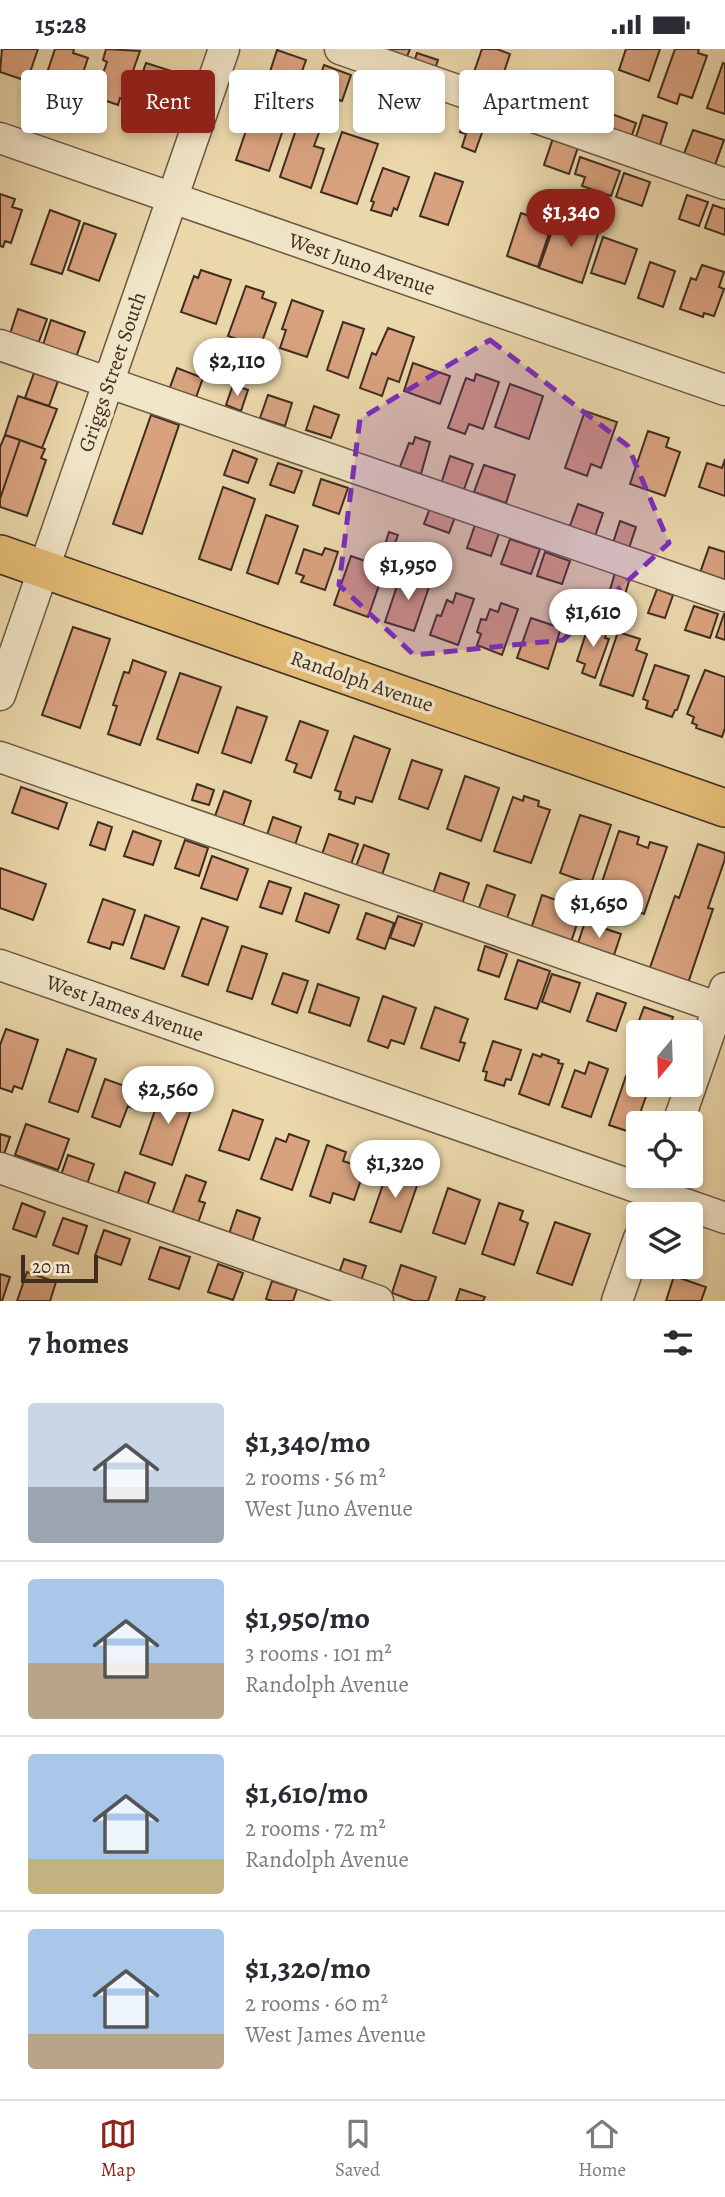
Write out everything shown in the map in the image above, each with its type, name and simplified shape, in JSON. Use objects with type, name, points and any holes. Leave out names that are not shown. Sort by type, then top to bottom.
[{"type":"main road","name":"Randolph Avenue","points":[[0,554],[725,808]]},
{"type":"street","name":"Griggs Street South","points":[[0,695],[224,49]]},
{"type":"street","points":[[340,49],[725,184]]},
{"type":"street","name":"West Juno Avenue","points":[[0,138],[725,390]]},
{"type":"street","points":[[0,345],[725,596]]},
{"type":"street","points":[[0,757],[723,1002],[682,1111]]},
{"type":"street","name":"West James Avenue","points":[[0,965],[725,1218]]},
{"type":"street","points":[[0,1168],[378,1301]]},
{"type":"street","points":[[617,1301],[626,1275]]},
{"type":"highlighted area","points":[[490,340],[628,446],[669,543],[563,640],[414,655],[339,585],[360,419]]},
{"type":"building","points":[[2,49],[38,49],[31,70],[21,70],[21,79],[0,72]]},
{"type":"building","points":[[55,49],[74,49],[73,53],[88,58],[84,70],[48,70]]},
{"type":"building","points":[[106,49],[140,51],[133,70],[121,70],[121,98],[118,105],[107,101],[107,70],[104,70],[107,62],[103,60]]},
{"type":"building","points":[[388,49],[410,49],[406,59],[387,52]]},
{"type":"building","points":[[482,49],[497,49],[510,54],[505,70],[475,70]]},
{"type":"building","points":[[626,49],[660,49],[649,81],[619,70]]},
{"type":"building","points":[[675,49],[699,49],[698,53],[707,56],[692,98],[680,94],[677,104],[658,97]]},
{"type":"building","points":[[277,50],[306,60],[302,70],[271,70]]},
{"type":"building","points":[[417,53],[438,60],[435,70],[413,65]]},
{"type":"building","points":[[146,63],[168,70],[144,70]]},
{"type":"building","points":[[723,63],[725,64],[725,114],[707,108]]},
{"type":"building","points":[[324,65],[338,70],[322,70]]},
{"type":"building","points":[[339,71],[351,75],[342,101],[339,100]]},
{"type":"building","points":[[614,115],[636,123],[630,141],[606,133],[614,133]]},
{"type":"building","points":[[643,115],[667,123],[659,148],[635,140]]},
{"type":"building","points":[[693,130],[724,140],[715,165],[684,154]]},
{"type":"building","points":[[342,132],[378,144],[357,204],[321,192]]},
{"type":"building","points":[[245,133],[282,133],[269,171],[236,160]]},
{"type":"building","points":[[295,133],[319,133],[314,146],[324,149],[311,188],[280,177]]},
{"type":"building","points":[[463,133],[482,133],[475,152],[462,147],[466,134]]},
{"type":"building","points":[[553,138],[578,147],[569,174],[544,165]]},
{"type":"building","points":[[580,157],[620,171],[611,196],[582,186],[585,177],[575,174]]},
{"type":"building","points":[[383,168],[409,177],[397,210],[394,208],[391,216],[371,210],[374,202],[371,201]]},
{"type":"building","points":[[435,173],[463,182],[448,225],[420,216]]},
{"type":"building","points":[[624,173],[650,182],[642,206],[616,197]]},
{"type":"building","points":[[0,194],[15,199],[12,207],[22,210],[11,243],[5,241],[3,247],[0,246]]},
{"type":"building","points":[[687,195],[708,202],[699,226],[679,219]]},
{"type":"building","points":[[713,205],[725,209],[725,235],[705,228]]},
{"type":"building","points":[[50,210],[80,221],[62,274],[31,264]]},
{"type":"building","points":[[521,213],[552,224],[538,267],[507,256]]},
{"type":"building","points":[[578,217],[601,225],[582,283],[539,268],[556,220],[575,226]]},
{"type":"building","points":[[84,223],[116,234],[99,281],[68,270]]},
{"type":"building","points":[[603,237],[637,249],[625,284],[591,273]]},
{"type":"building","points":[[650,262],[675,271],[663,307],[638,298]]},
{"type":"building","points":[[702,265],[724,272],[719,287],[724,289],[714,316],[704,313],[703,317],[680,309],[691,278],[696,280]]},
{"type":"building","points":[[201,270],[231,280],[216,324],[181,312],[194,276],[198,278]]},
{"type":"building","points":[[246,286],[264,292],[262,298],[276,303],[260,347],[228,336]]},
{"type":"building","points":[[292,300],[323,311],[307,357],[280,348],[286,330],[282,329]]},
{"type":"building","points":[[18,309],[47,319],[37,347],[9,337]]},
{"type":"building","points":[[51,320],[85,332],[75,360],[42,348]]},
{"type":"building","points":[[343,322],[364,329],[348,378],[327,370]]},
{"type":"building","points":[[388,328],[414,337],[399,382],[388,378],[382,396],[360,388],[372,353],[376,355]]},
{"type":"building","points":[[413,363],[450,376],[440,404],[404,391]]},
{"type":"building","points":[[177,368],[203,378],[195,400],[169,390]]},
{"type":"building","points":[[34,373],[58,381],[49,406],[25,398]]},
{"type":"building","points":[[476,374],[499,382],[483,429],[469,424],[465,434],[448,428],[466,378],[474,381]]},
{"type":"building","points":[[510,384],[543,396],[529,439],[495,427]]},
{"type":"building","points":[[233,385],[248,390],[241,411],[226,405]]},
{"type":"building","points":[[268,395],[292,403],[285,426],[260,418]]},
{"type":"building","points":[[18,396],[57,409],[42,448],[5,435]]},
{"type":"building","points":[[314,406],[339,415],[331,438],[306,430]]},
{"type":"building","points":[[585,411],[617,422],[601,468],[591,464],[587,476],[565,468]]},
{"type":"building","points":[[151,415],[179,425],[142,534],[113,524]]},
{"type":"building","points":[[648,431],[669,438],[666,447],[680,452],[665,496],[630,484]]},
{"type":"building","points":[[5,435],[20,440],[0,499],[0,447]]},
{"type":"building","points":[[415,437],[430,442],[421,474],[400,467],[409,443],[413,444]]},
{"type":"building","points":[[20,440],[45,449],[41,458],[46,460],[27,516],[0,507],[0,499]]},
{"type":"building","points":[[233,450],[257,459],[248,483],[224,475]]},
{"type":"building","points":[[450,456],[473,464],[463,492],[441,484]]},
{"type":"building","points":[[725,459],[725,496],[699,487],[707,463],[722,468]]},
{"type":"building","points":[[278,463],[302,471],[294,493],[270,485]]},
{"type":"building","points":[[484,465],[515,475],[506,503],[474,492]]},
{"type":"building","points":[[321,479],[348,488],[339,514],[313,505]]},
{"type":"building","points":[[223,487],[255,499],[231,570],[199,559]]},
{"type":"building","points":[[578,504],[603,513],[594,539],[568,531]]},
{"type":"building","points":[[430,508],[455,517],[449,533],[424,524]]},
{"type":"building","points":[[266,515],[298,526],[278,584],[247,573]]},
{"type":"building","points":[[620,521],[636,527],[629,548],[613,543]]},
{"type":"building","points":[[475,525],[499,533],[491,556],[467,548]]},
{"type":"building","points":[[389,532],[398,535],[393,548],[385,545]]},
{"type":"building","points":[[510,539],[540,549],[531,574],[501,564]]},
{"type":"building","points":[[429,546],[444,551],[439,567],[423,561]]},
{"type":"building","points":[[709,547],[725,552],[725,585],[699,576]]},
{"type":"building","points":[[325,548],[338,552],[325,590],[301,582],[304,576],[296,573],[304,549],[322,555]]},
{"type":"building","points":[[545,552],[570,561],[562,584],[537,576]]},
{"type":"building","points":[[351,556],[385,568],[368,617],[334,605]]},
{"type":"building","points":[[413,572],[422,575],[420,581],[430,584],[414,631],[385,622],[401,574],[411,577]]},
{"type":"building","points":[[615,573],[630,578],[624,598],[609,593]]},
{"type":"building","points":[[657,589],[673,595],[665,618],[648,613]]},
{"type":"building","points":[[456,593],[474,599],[458,645],[430,635],[437,615],[441,616],[447,600],[453,603]]},
{"type":"building","points":[[501,603],[518,609],[502,655],[477,645],[481,634],[477,632],[481,619],[486,620],[490,609],[498,612]]},
{"type":"building","points":[[694,606],[718,614],[710,638],[685,630]]},
{"type":"building","points":[[725,614],[725,640],[716,637]]},
{"type":"building","points":[[531,618],[561,628],[548,669],[517,658]]},
{"type":"building","points":[[590,621],[604,626],[602,633],[609,639],[595,678],[582,673],[585,664],[577,661]]},
{"type":"building","points":[[73,627],[110,639],[80,728],[42,715]]},
{"type":"building","points":[[618,632],[640,639],[636,650],[647,654],[633,696],[600,685]]},
{"type":"building","points":[[133,660],[166,672],[140,745],[108,734],[117,706],[113,705],[124,672],[129,673]]},
{"type":"building","points":[[655,665],[689,676],[672,717],[646,708],[648,701],[643,699]]},
{"type":"building","points":[[705,670],[725,677],[725,728],[722,737],[696,728],[697,725],[692,723],[694,717],[687,714]]},
{"type":"building","points":[[180,673],[221,687],[198,753],[157,739]]},
{"type":"building","points":[[237,707],[267,717],[251,763],[222,753]]},
{"type":"building","points":[[300,721],[328,731],[311,778],[294,772],[297,764],[286,760]]},
{"type":"building","points":[[354,736],[390,749],[372,802],[356,797],[354,804],[339,799],[341,792],[335,790]]},
{"type":"building","points":[[412,760],[442,770],[428,809],[399,799]]},
{"type":"building","points":[[465,776],[499,788],[481,841],[447,829]]},
{"type":"building","points":[[197,784],[214,790],[209,805],[192,800]]},
{"type":"building","points":[[21,787],[67,803],[58,829],[12,813]]},
{"type":"building","points":[[224,791],[251,801],[242,829],[214,819]]},
{"type":"building","points":[[524,796],[539,801],[538,806],[550,810],[531,863],[494,851],[513,797],[523,801]]},
{"type":"building","points":[[580,815],[611,825],[591,884],[560,873]]},
{"type":"building","points":[[273,817],[301,827],[292,854],[264,844]]},
{"type":"building","points":[[98,822],[112,827],[105,850],[90,845]]},
{"type":"building","points":[[133,831],[161,841],[153,865],[124,856]]},
{"type":"building","points":[[619,831],[639,837],[637,844],[648,848],[650,842],[667,847],[644,914],[597,897]]},
{"type":"building","points":[[329,834],[358,844],[348,873],[319,863]]},
{"type":"building","points":[[185,840],[208,848],[199,876],[175,868]]},
{"type":"building","points":[[698,844],[725,853],[725,859],[708,908],[713,909],[686,989],[647,976],[675,896],[679,898]]},
{"type":"building","points":[[364,845],[389,854],[380,881],[354,872]]},
{"type":"building","points":[[212,856],[248,869],[237,900],[201,888]]},
{"type":"building","points":[[0,868],[46,884],[33,920],[0,908]]},
{"type":"building","points":[[440,873],[469,883],[460,910],[431,900]]},
{"type":"building","points":[[269,881],[291,888],[282,914],[260,907]]},
{"type":"building","points":[[487,885],[515,895],[506,921],[478,911]]},
{"type":"building","points":[[305,893],[339,905],[329,933],[296,921]]},
{"type":"building","points":[[542,895],[582,909],[570,945],[530,932]]},
{"type":"building","points":[[103,899],[135,910],[123,945],[112,942],[110,949],[88,942]]},
{"type":"building","points":[[366,913],[394,923],[385,949],[357,939]]},
{"type":"building","points":[[145,915],[179,927],[164,969],[131,958]]},
{"type":"building","points":[[398,916],[422,924],[414,946],[390,938]]},
{"type":"building","points":[[202,918],[228,927],[208,985],[182,976]]},
{"type":"building","points":[[585,922],[621,934],[613,958],[577,946]]},
{"type":"building","points":[[242,946],[267,954],[252,999],[227,991]]},
{"type":"building","points":[[485,946],[507,954],[499,977],[478,970]]},
{"type":"building","points":[[518,960],[550,971],[537,1009],[505,999]]},
{"type":"building","points":[[283,973],[308,981],[297,1013],[272,1004]]},
{"type":"building","points":[[552,974],[580,983],[570,1012],[542,1002]]},
{"type":"building","points":[[318,984],[359,998],[350,1026],[309,1012]]},
{"type":"building","points":[[597,993],[626,1003],[616,1031],[587,1021]]},
{"type":"building","points":[[383,996],[416,1008],[404,1044],[391,1040],[388,1048],[368,1041]]},
{"type":"building","points":[[435,1007],[468,1019],[460,1042],[465,1043],[459,1061],[421,1048]]},
{"type":"building","points":[[644,1007],[673,1017],[672,1020],[639,1020]]},
{"type":"building","points":[[6,1029],[38,1040],[22,1089],[14,1086],[12,1092],[0,1088],[0,1045]]},
{"type":"building","points":[[493,1041],[521,1050],[511,1080],[506,1079],[504,1086],[485,1080],[487,1072],[483,1071]]},
{"type":"building","points":[[67,1049],[96,1059],[78,1112],[49,1102]]},
{"type":"building","points":[[533,1054],[541,1057],[542,1054],[563,1064],[549,1105],[519,1094]]},
{"type":"building","points":[[589,1062],[608,1069],[591,1117],[562,1107],[575,1070],[585,1074]]},
{"type":"building","points":[[626,1076],[626,1097],[646,1097],[641,1111],[626,1111],[626,1131],[609,1125]]},
{"type":"building","points":[[105,1079],[139,1091],[133,1108],[128,1106],[120,1127],[92,1117]]},
{"type":"building","points":[[163,1087],[195,1098],[172,1165],[140,1154]]},
{"type":"building","points":[[233,1110],[263,1120],[249,1160],[219,1150]]},
{"type":"building","points":[[26,1124],[69,1139],[58,1170],[15,1155]]},
{"type":"building","points":[[0,1134],[10,1137],[3,1157],[0,1156]]},
{"type":"building","points":[[289,1134],[309,1141],[292,1190],[261,1179],[276,1138],[286,1142]]},
{"type":"building","points":[[327,1145],[346,1152],[343,1161],[365,1168],[354,1200],[333,1193],[330,1203],[310,1196]]},
{"type":"building","points":[[68,1155],[94,1164],[85,1190],[59,1181]]},
{"type":"building","points":[[389,1167],[420,1177],[401,1232],[370,1222]]},
{"type":"building","points":[[125,1172],[155,1183],[145,1211],[115,1201]]},
{"type":"building","points":[[186,1175],[206,1182],[199,1201],[205,1203],[197,1226],[171,1217]]},
{"type":"building","points":[[448,1188],[480,1200],[465,1244],[433,1233]]},
{"type":"building","points":[[22,1203],[45,1212],[36,1237],[13,1229]]},
{"type":"building","points":[[499,1203],[523,1211],[520,1220],[528,1223],[514,1265],[482,1254]]},
{"type":"building","points":[[237,1210],[260,1218],[252,1242],[229,1234]]},
{"type":"building","points":[[63,1218],[87,1226],[78,1254],[53,1245]]},
{"type":"building","points":[[555,1222],[590,1234],[572,1285],[537,1273]]},
{"type":"building","points":[[104,1230],[130,1239],[121,1265],[95,1256]]},
{"type":"building","points":[[160,1247],[190,1257],[179,1289],[149,1279]]},
{"type":"building","points":[[344,1259],[366,1266],[360,1284],[338,1276]]},
{"type":"building","points":[[218,1264],[243,1273],[233,1300],[208,1292]]},
{"type":"building","points":[[401,1265],[436,1277],[428,1301],[414,1301],[392,1293]]},
{"type":"building","points":[[27,1272],[56,1282],[50,1301],[17,1301]]},
{"type":"building","points":[[0,1274],[10,1277],[2,1301],[0,1301]]},
{"type":"building","points":[[673,1279],[683,1279],[706,1287],[701,1301],[666,1301]]},
{"type":"building","points":[[272,1281],[297,1289],[293,1301],[266,1299]]},
{"type":"building","points":[[460,1289],[485,1297],[483,1301],[456,1301]]}]
